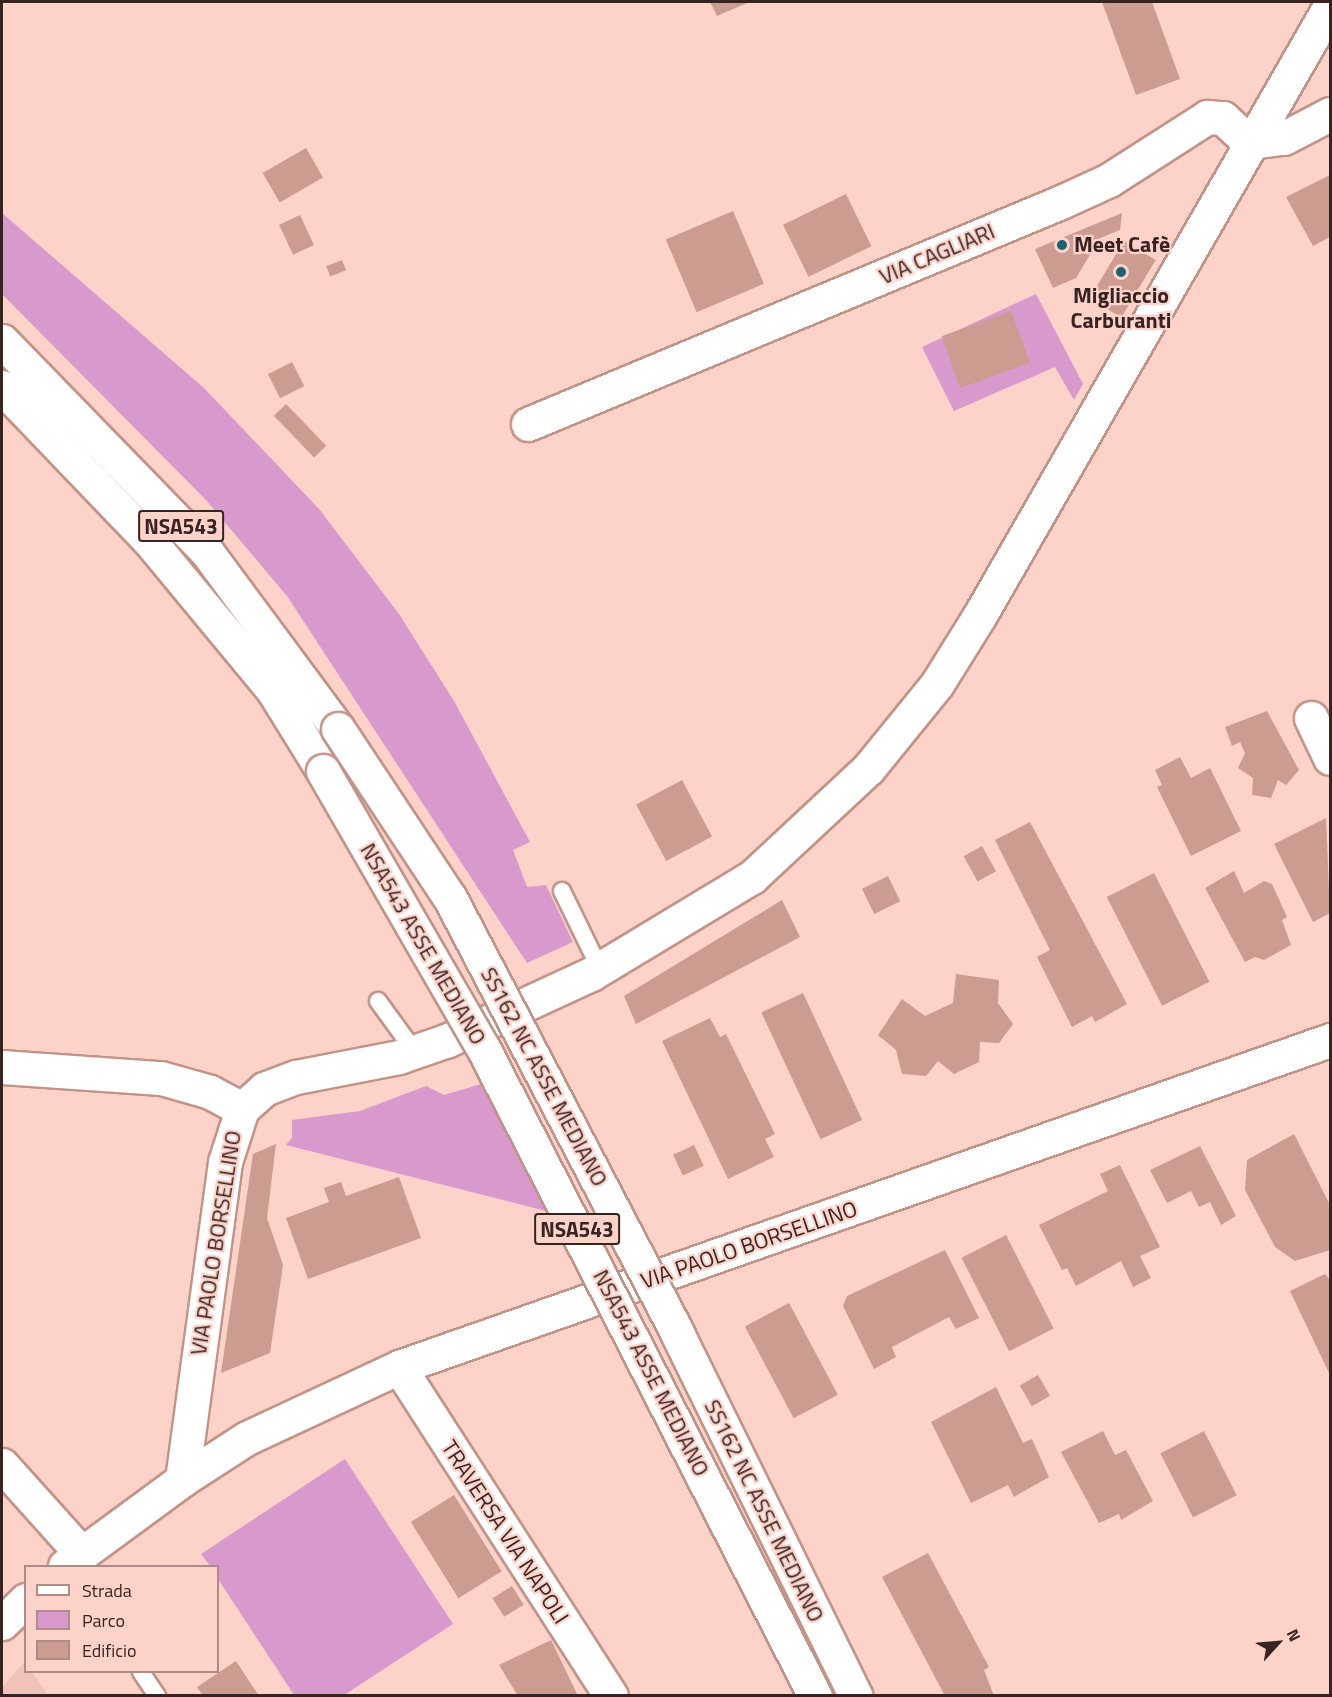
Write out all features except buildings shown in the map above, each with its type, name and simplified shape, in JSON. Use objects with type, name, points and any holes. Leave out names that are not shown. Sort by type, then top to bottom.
[{"type":"main road","points":[[242,1109],[264,1089],[296,1077],[407,1054],[498,1020],[600,969],[720,901],[791,846],[868,769],[937,684],[1249,142],[1330,6]]},
{"type":"main road","points":[[1249,142],[1284,138],[1330,114]]},
{"type":"main road","name":"VIA CAGLIARI","points":[[528,424],[1061,202],[1109,180],[1207,117],[1223,118],[1249,142]]},
{"type":"main road","name":"SS162 NC ASSE MEDIANO","points":[[2,341],[207,552],[338,729],[450,898],[678,1335],[856,1695]]},
{"type":"main road","name":"NSA543 ASSE MEDIANO","points":[[2,387],[148,539],[273,690],[323,771],[483,1048],[815,1695]]},
{"type":"main road","points":[[1311,718],[1330,758]]},
{"type":"main road","name":"VIA PAOLO BORSELLINO","points":[[70,1563],[182,1480],[256,1433],[399,1367],[1330,1040]]},
{"type":"main road","name":"VIA PAOLO BORSELLINO","points":[[2,1067],[161,1078],[210,1092],[242,1109],[225,1162],[182,1480]]},
{"type":"main road","name":"TRAVERSA VIA NAPOLI","points":[[399,1367],[611,1695]]},
{"type":"main road","points":[[2,1465],[70,1563]]},
{"type":"main road","points":[[2,1623],[24,1602]]},
{"type":"lane","points":[[562,891],[600,969]]},
{"type":"lane","points":[[378,1001],[407,1054]]},
{"type":"lane","points":[[142,1673],[157,1695]]},
{"type":"shaded area","points":[[24,1663],[24,1673],[33,1673],[48,1695],[2,1695],[2,1687]]},
{"type":"green space","points":[[2,213],[204,388],[319,509],[399,614],[454,701],[530,842],[513,850],[527,887],[546,885],[573,942],[527,963],[287,596],[206,500],[2,294]]},
{"type":"green space","points":[[1036,294],[1083,384],[1074,400],[1055,367],[954,411],[922,347]]},
{"type":"green space","points":[[481,1084],[550,1212],[286,1145],[292,1138],[292,1120],[360,1111],[426,1086],[444,1095]]},
{"type":"green space","points":[[345,1459],[453,1624],[344,1695],[294,1695],[219,1581],[219,1565],[209,1565],[201,1554]]},
{"type":"place","name":"Meet Cafè","points":[[1062,245]]},
{"type":"place","name":"Migliaccio Carburanti","points":[[1121,272]]}]
